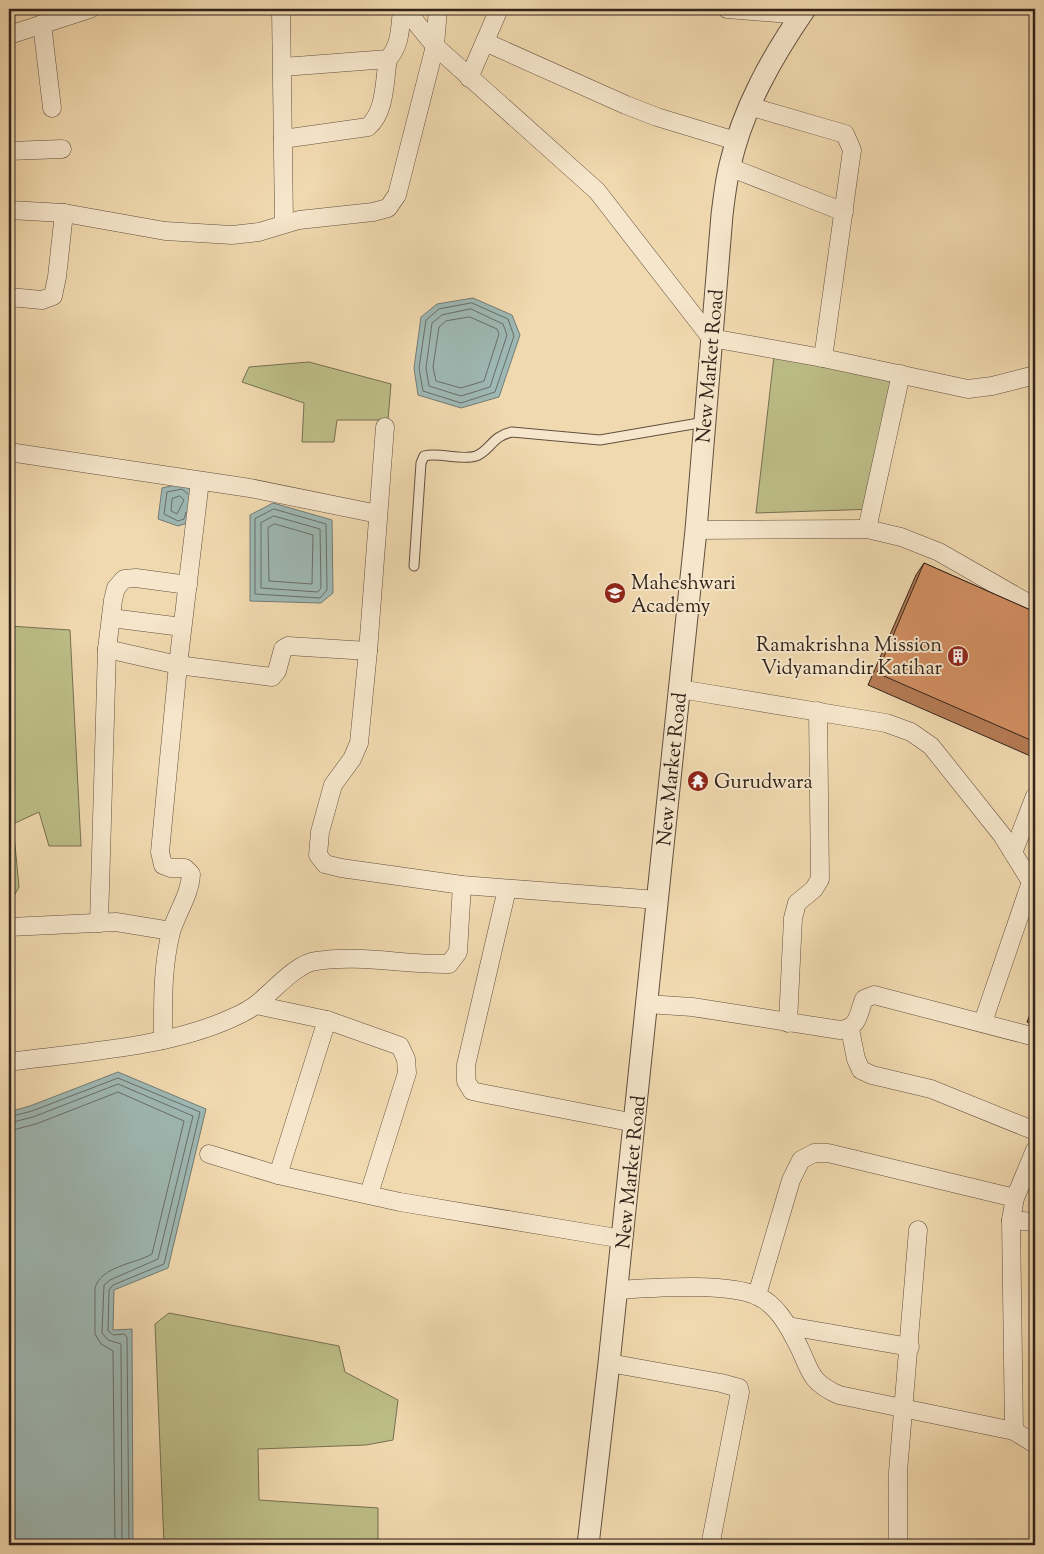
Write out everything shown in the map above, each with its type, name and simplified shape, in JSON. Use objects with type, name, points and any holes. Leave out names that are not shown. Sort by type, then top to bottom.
[{"type":"street","points":[[9,35],[90,9]]},
{"type":"street","points":[[281,9],[284,223]]},
{"type":"street","points":[[283,139],[368,127],[376,119],[381,106],[388,59],[394,52],[399,37],[403,9]]},
{"type":"street","points":[[403,9],[435,46],[469,78],[568,163],[597,191],[711,338],[822,358],[968,390],[992,386],[1035,374]]},
{"type":"street","points":[[9,210],[64,213],[165,231],[232,235],[259,232],[284,223],[373,212],[388,208],[397,195],[435,46],[438,9]]},
{"type":"street","points":[[469,78],[499,9]]},
{"type":"street","points":[[728,9],[803,12]]},
{"type":"street","name":"New Market Road","points":[[588,1545],[623,1239],[680,689],[696,530],[722,215],[729,167],[749,106],[773,59],[803,12]]},
{"type":"street","points":[[42,24],[52,108]]},
{"type":"street","points":[[485,42],[626,106],[736,141]]},
{"type":"street","points":[[283,68],[388,59]]},
{"type":"street","points":[[749,106],[845,134],[852,150],[822,358]]},
{"type":"street","points":[[9,151],[62,149]]},
{"type":"street","points":[[729,167],[844,212]]},
{"type":"street","points":[[9,296],[42,300],[53,296],[64,213]]},
{"type":"street","points":[[867,529],[901,374]]},
{"type":"street","points":[[385,427],[368,652],[358,743],[352,759],[333,785],[320,832],[318,854],[325,864],[341,868],[462,886],[658,900]]},
{"type":"street","points":[[9,452],[200,481],[378,514]]},
{"type":"street","points":[[163,1040],[163,992],[172,931],[190,886],[191,874],[185,868],[171,868],[163,865],[160,852],[182,627],[200,481]]},
{"type":"street","points":[[696,530],[867,529],[901,537],[939,552],[1035,607]]},
{"type":"street","points":[[99,922],[108,649],[116,588],[124,579],[136,578],[188,585]]},
{"type":"street","points":[[111,618],[182,627]]},
{"type":"street","points":[[108,649],[178,665],[272,677],[277,671],[283,649],[288,646],[368,652]]},
{"type":"street","points":[[680,689],[886,723],[911,732],[931,746],[1002,835],[1033,883],[983,1022]]},
{"type":"street","points":[[788,1023],[793,918],[797,903],[814,890],[820,879],[818,712]]},
{"type":"street","points":[[1013,853],[1035,796]]},
{"type":"street","points":[[9,1062],[163,1040],[215,1024],[256,1005],[296,971],[314,961],[339,959],[449,964],[458,952],[462,886]]},
{"type":"street","points":[[507,889],[466,1065],[466,1081],[472,1091],[479,1093],[635,1123]]},
{"type":"street","points":[[9,927],[116,922],[172,931]]},
{"type":"street","points":[[647,1004],[692,1007],[840,1030],[850,1029],[857,1022],[864,999],[874,995],[1035,1037]]},
{"type":"street","points":[[256,1005],[327,1020],[400,1046],[406,1059],[407,1073],[369,1194]]},
{"type":"street","points":[[278,1175],[327,1020]]},
{"type":"street","points":[[850,1029],[856,1059],[861,1070],[872,1075],[931,1089],[1035,1132]]},
{"type":"street","points":[[1014,1432],[1011,1220],[1014,1198],[1035,1150]]},
{"type":"street","points":[[757,1296],[791,1180],[801,1160],[814,1153],[828,1153],[1014,1198]]},
{"type":"street","points":[[209,1154],[278,1175],[443,1210],[623,1239]]},
{"type":"street","points":[[1011,1220],[1035,1222]]},
{"type":"street","points":[[898,1545],[898,1472],[910,1347],[918,1230]]},
{"type":"street","points":[[617,1290],[711,1288],[757,1296],[774,1308],[788,1326],[812,1375],[822,1387],[839,1395],[1014,1432],[1035,1444]]},
{"type":"street","points":[[788,1326],[910,1347]]},
{"type":"street","points":[[609,1364],[721,1383],[739,1388],[740,1392],[711,1536],[711,1544],[715,1545]]},
{"type":"lane","points":[[414,566],[421,463],[424,456],[468,458],[478,455],[501,434],[512,432],[600,440],[705,422]]},
{"type":"green space","points":[[774,356],[894,375],[876,509],[756,513]]},
{"type":"green space","points":[[309,362],[391,384],[388,420],[337,420],[334,442],[302,442],[304,403],[242,382],[249,367]]},
{"type":"green space","points":[[9,626],[70,630],[81,846],[49,846],[39,812],[13,824],[19,887],[10,903]]},
{"type":"green space","points":[[169,1313],[339,1346],[345,1372],[398,1400],[393,1440],[366,1445],[258,1449],[259,1500],[378,1508],[378,1545],[164,1545],[155,1324]]},
{"type":"water","points":[[473,298],[512,315],[520,335],[499,397],[461,408],[418,395],[414,368],[421,317],[437,304]]},
{"type":"water","points":[[184,483],[198,495],[188,523],[178,526],[158,519],[162,488]]},
{"type":"water","points":[[273,503],[332,520],[333,593],[321,603],[250,601],[250,515]]},
{"type":"water","points":[[118,1072],[206,1109],[168,1268],[114,1290],[113,1330],[132,1329],[133,1545],[9,1545],[9,1112],[30,1106]]},
{"type":"building","name":"Ramakrishna Mission Vidyamandir Katihar","points":[[924,563],[1035,612],[1035,742],[877,673]]},
{"type":"building","points":[[1035,1007],[1035,1017],[1031,1016]]},
{"type":"place","name":"Maheshwari Academy","points":[[615,593]]},
{"type":"place","name":"Ramakrishna Mission Vidyamandir Katihar","points":[[958,656]]},
{"type":"place","name":"Gurudwara","points":[[698,781]]}]
